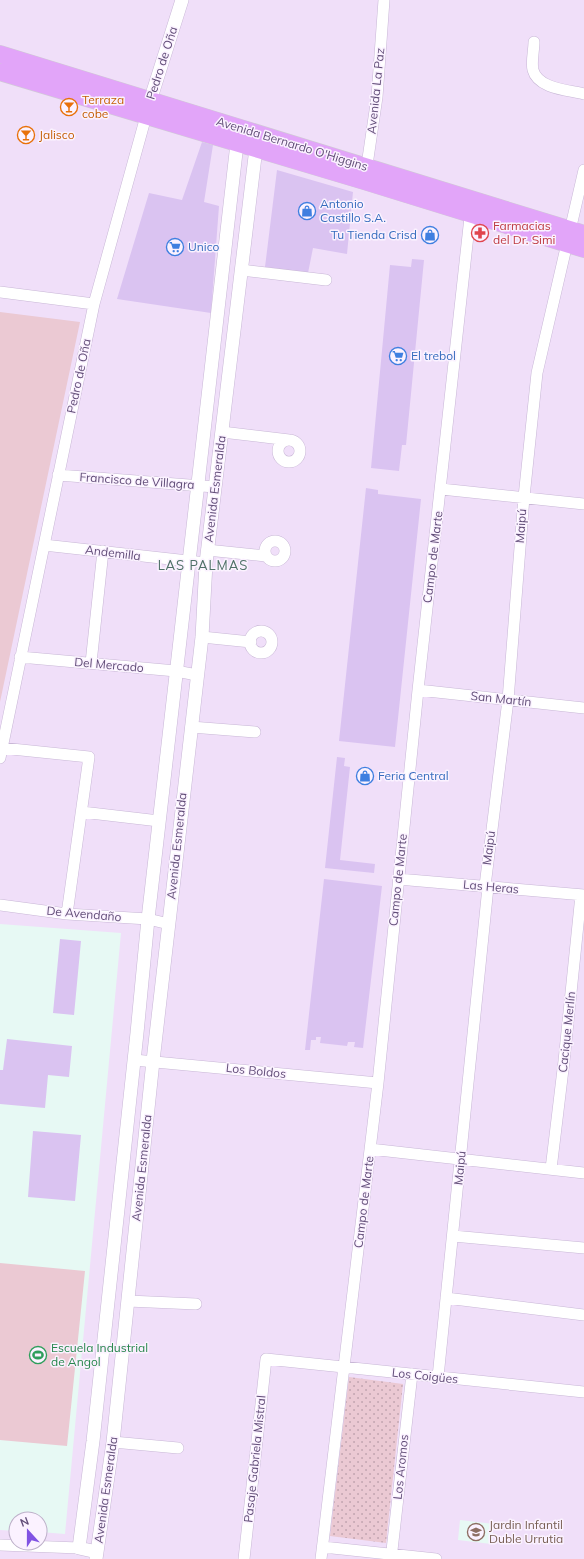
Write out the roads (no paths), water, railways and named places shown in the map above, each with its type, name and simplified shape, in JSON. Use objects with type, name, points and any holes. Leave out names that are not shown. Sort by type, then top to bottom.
[{"type":"main road","name":"Avenida Bernardo O'Higgins","points":[[0,54],[148,108]]},
{"type":"main road","name":"Avenida Bernardo O'Higgins","points":[[0,72],[148,108],[471,207],[574,236],[584,249]]},
{"type":"street","name":"Pedro de Oña","points":[[1,753],[94,304],[148,108],[182,0]]},
{"type":"street","name":"Avenida La Paz","points":[[365,174],[377,97],[384,0]]},
{"type":"street","points":[[534,42],[533,69],[540,80],[549,85],[584,94]]},
{"type":"street","name":"Avenida Esmeralda","points":[[79,1548],[93,1441],[158,827],[238,135]]},
{"type":"street","name":"Avenida Esmeralda","points":[[97,1555],[113,1442],[152,1060],[202,637],[207,557],[257,141]]},
{"type":"street","name":"Maipú","points":[[438,1377],[461,1159],[487,886],[508,700],[524,497],[537,374],[574,236],[584,170]]},
{"type":"street","name":"Campo de Marte","points":[[321,1559],[378,1083],[418,690],[471,207]]},
{"type":"street","points":[[241,270],[326,280]]},
{"type":"street","points":[[0,292],[94,304]]},
{"type":"street","points":[[222,432],[289,440]]},
{"type":"street","name":"Francisco de Villagra","points":[[58,475],[215,487]]},
{"type":"street","points":[[441,489],[584,504]]},
{"type":"street","name":"Andemilla","points":[[44,544],[189,561],[207,557],[266,556]]},
{"type":"street","points":[[91,663],[103,552]]},
{"type":"street","points":[[202,637],[251,642]]},
{"type":"street","name":"Del Mercado","points":[[20,657],[91,663],[197,675]]},
{"type":"street","name":"San Martín","points":[[418,690],[584,708]]},
{"type":"street","points":[[191,726],[255,732]]},
{"type":"street","points":[[1,753],[89,757],[67,914]]},
{"type":"street","points":[[161,803],[182,807]]},
{"type":"street","points":[[82,812],[158,827],[178,837]]},
{"type":"street","name":"Las Heras","points":[[398,879],[582,895]]},
{"type":"street","name":"Cacique Merlín","points":[[550,1169],[564,1061],[582,895]]},
{"type":"street","name":"De Avendaño","points":[[0,905],[67,914],[148,919],[169,924]]},
{"type":"street","name":"Los Boldos","points":[[134,1060],[152,1060],[378,1083]]},
{"type":"street","points":[[370,1149],[584,1173]]},
{"type":"street","points":[[453,1236],[584,1248]]},
{"type":"street","points":[[446,1298],[584,1316]]},
{"type":"street","points":[[128,1301],[196,1304]]},
{"type":"street","name":"Los Coigües","points":[[266,1359],[584,1392]]},
{"type":"street","name":"Pasaje Gabriela Mistral","points":[[244,1559],[266,1359]]},
{"type":"street","name":"Los Aromos","points":[[391,1557],[412,1374]]},
{"type":"street","points":[[93,1441],[178,1448]]},
{"type":"street","points":[[0,1545],[79,1548],[97,1555]]},
{"type":"street","points":[[323,1547],[391,1557],[436,1559]]},
{"type":"place","name":"Terraza cobe","points":[[69,107]]},
{"type":"place","name":"Jalisco","points":[[26,135]]},
{"type":"place","name":"Antonio Castillo S.A.","points":[[307,211]]},
{"type":"place","name":"Farmacias del Dr. Simi","points":[[480,233]]},
{"type":"place","name":"Tu Tienda Crisd","points":[[430,235]]},
{"type":"place","name":"Unico","points":[[175,247]]},
{"type":"place","name":"El trebol","points":[[398,356]]},
{"type":"place","name":"Feria Central","points":[[365,776]]},
{"type":"place","name":"Escuela Industrial de Angol","points":[[38,1355]]},
{"type":"place","name":"Jardin Infantil Duble Urrutia","points":[[476,1532]]},
{"type":"district","name":"LAS PALMAS","points":[[203,565]]}]
